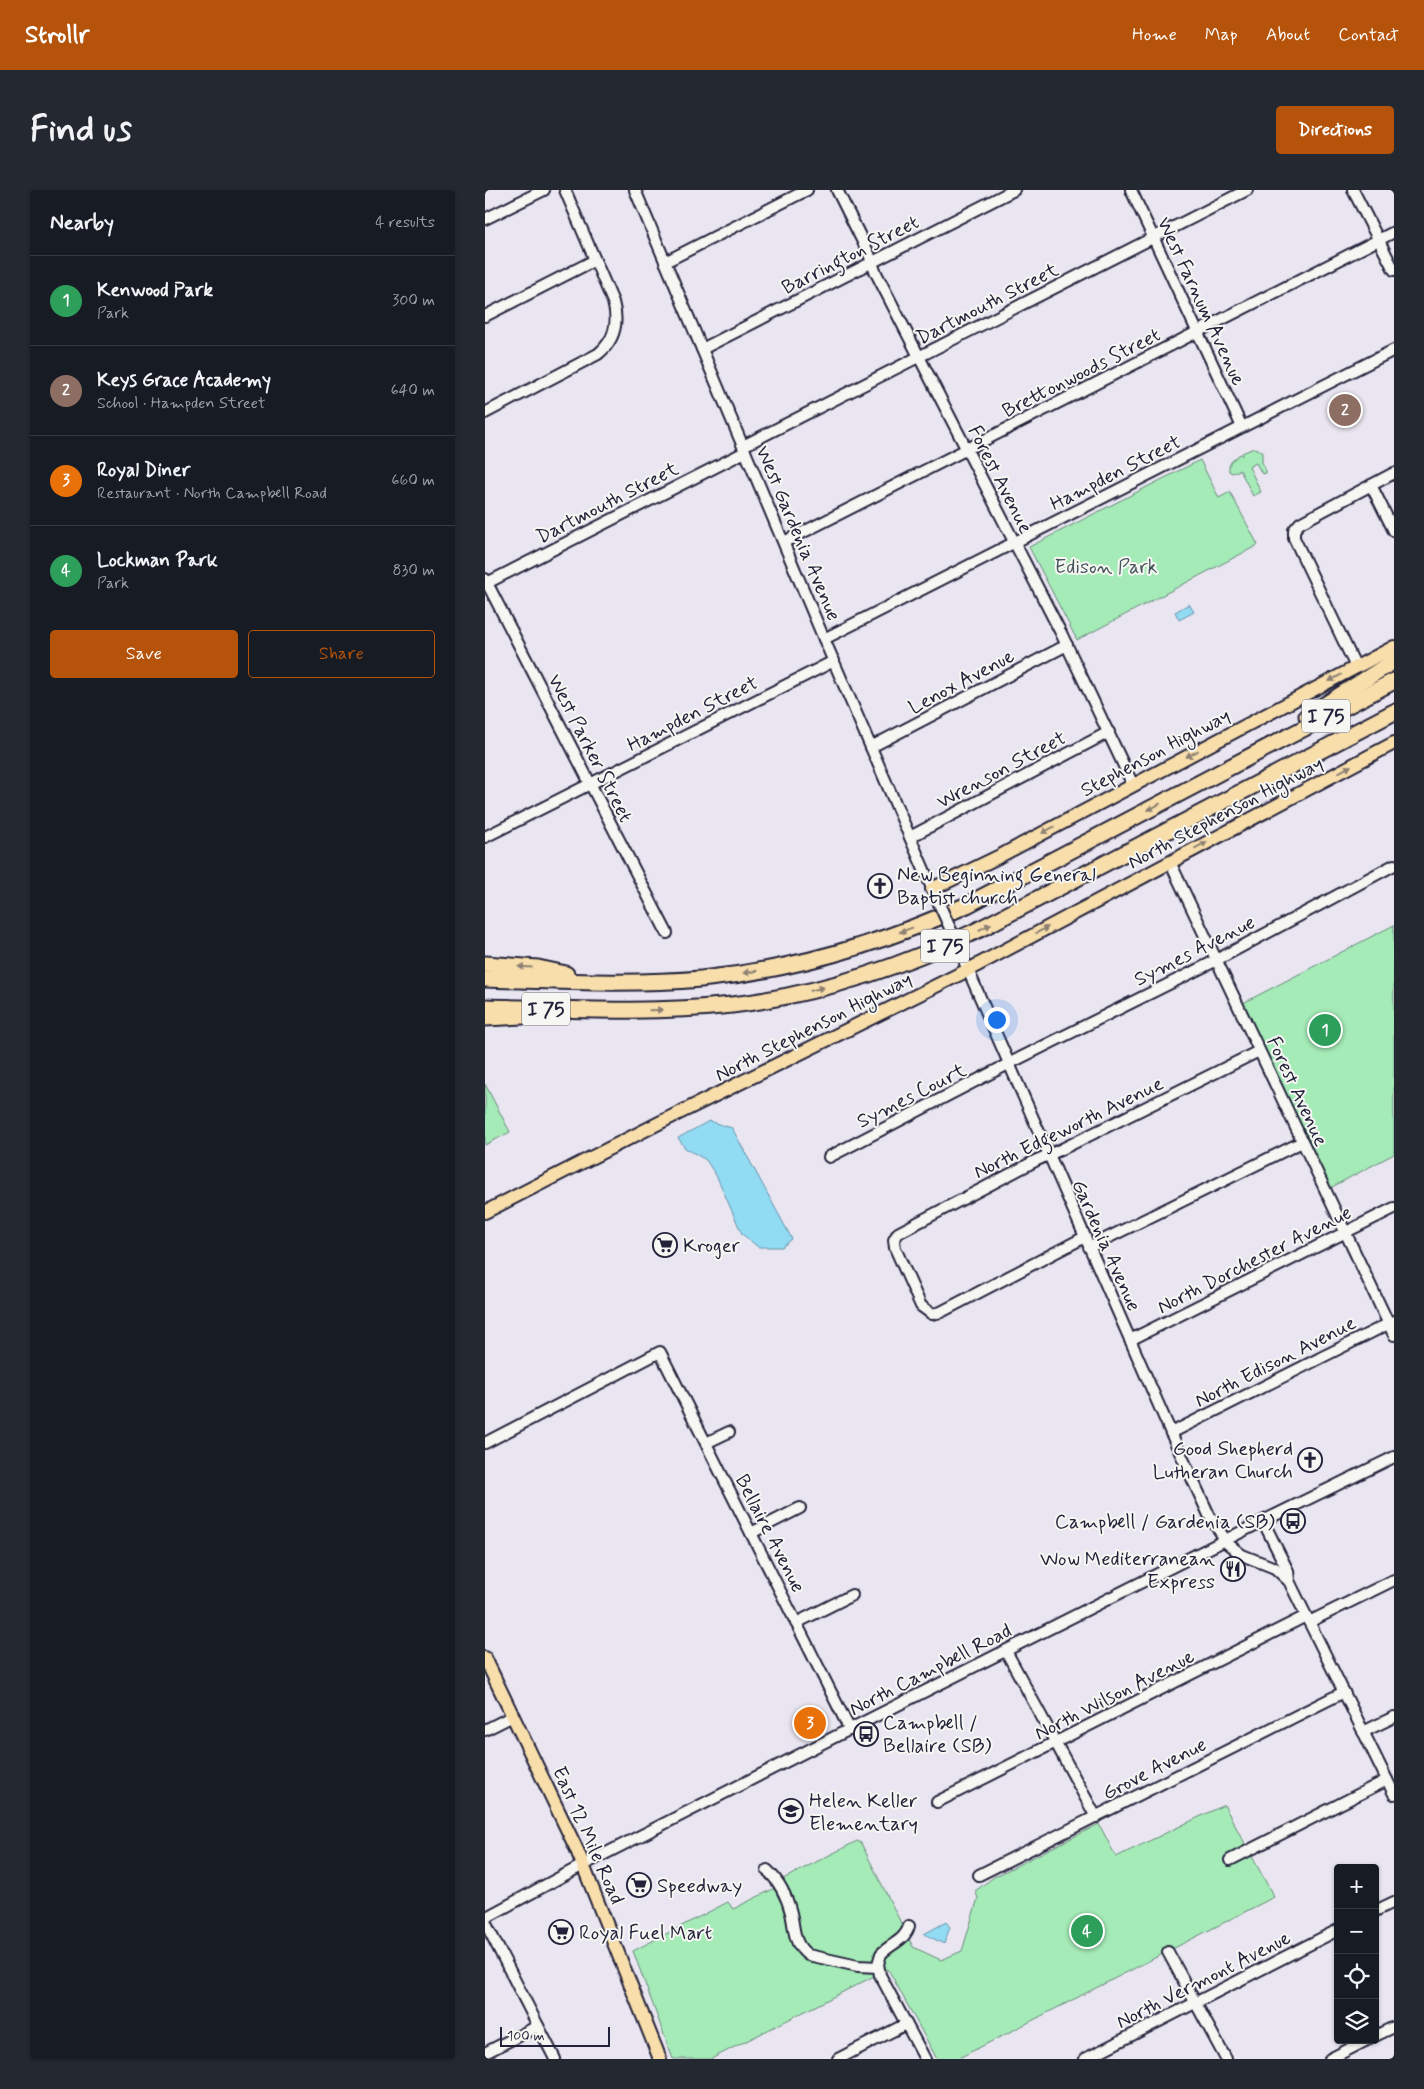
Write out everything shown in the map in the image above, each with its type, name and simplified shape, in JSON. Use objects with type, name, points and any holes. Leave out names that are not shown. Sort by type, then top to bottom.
[{"type":"highway","points":[[1259,751],[1304,718],[1394,661]]},
{"type":"highway","name":"I 75","points":[[485,979],[678,980],[732,975],[805,962],[882,939],[924,924],[976,900],[1394,681]]},
{"type":"highway","name":"I 75","points":[[485,1007],[607,1011],[685,1009],[767,1000],[822,988],[915,958],[957,941],[1011,914],[1394,712]]},
{"type":"highway","points":[[1337,741],[1381,730],[1394,723]]},
{"type":"highway","points":[[485,964],[537,968],[607,981]]},
{"type":"highway","points":[[485,1018],[607,1011]]},
{"type":"main road","name":"Stephenson Highway","points":[[934,893],[1394,647]]},
{"type":"main road","name":"North Stephenson Highway","points":[[485,1212],[1393,746]]},
{"type":"main road","name":"East 12 Mile Road","points":[[486,1660],[583,1865],[660,2059]]},
{"type":"street","points":[[485,219],[544,190]]},
{"type":"street","points":[[485,413],[598,354],[611,341],[617,315],[565,190]]},
{"type":"street","name":"West Gardenia Avenue","points":[[635,190],[934,893]]},
{"type":"street","points":[[665,262],[807,190]]},
{"type":"street","name":"Forest Avenue","points":[[837,190],[919,357],[1067,644],[1133,785]]},
{"type":"street","name":"Barrington Street","points":[[702,349],[1014,190]]},
{"type":"street","name":"West Farnum Avenue","points":[[1131,190],[1242,427]]},
{"type":"street","name":"Dartmouth Street","points":[[486,582],[919,357],[1247,190]]},
{"type":"street","points":[[1353,190],[1394,270]]},
{"type":"street","name":"Brettonwoods Street","points":[[784,542],[1394,232]]},
{"type":"street","points":[[485,316],[595,260]]},
{"type":"street","name":"Hampden Street","points":[[825,639],[1394,350]]},
{"type":"street","points":[[1356,667],[1294,538],[1294,530],[1299,523],[1394,473]]},
{"type":"street","points":[[1371,485],[1394,531]]},
{"type":"street","name":"West Parker Street","points":[[486,582],[667,933]]},
{"type":"street","name":"Lenox Avenue","points":[[871,747],[1067,644]]},
{"type":"street","name":"Hampden Street","points":[[485,837],[834,661]]},
{"type":"street","name":"Wrenson Street","points":[[910,837],[1109,732]]},
{"type":"street","name":"Forest Avenue","points":[[1170,862],[1345,1233],[1391,1322],[1394,1335]]},
{"type":"street","name":"Symes Avenue","points":[[1009,1064],[1216,960],[1394,865]]},
{"type":"street","name":"Gardenia Avenue","points":[[934,893],[1201,1500],[1224,1540],[1242,1555],[1275,1568],[1289,1581],[1394,1794]]},
{"type":"street","name":"North Edgeworth Avenue","points":[[1085,1237],[941,1312],[932,1314],[921,1306],[895,1248],[895,1237],[906,1229],[1049,1155],[1259,1051]]},
{"type":"street","name":"Symes Court","points":[[829,1157],[1009,1064]]},
{"type":"street","points":[[1089,1247],[1302,1142]]},
{"type":"street","name":"North Dorchester Avenue","points":[[1131,1340],[1394,1208]]},
{"type":"street","name":"North Edison Avenue","points":[[1171,1433],[1391,1322]]},
{"type":"street","name":"Bellaire Avenue","points":[[485,1443],[660,1352],[850,1730]]},
{"type":"street","points":[[706,1443],[729,1432]]},
{"type":"street","name":"North Campbell Road","points":[[485,1920],[583,1865],[1263,1520],[1394,1457]]},
{"type":"street","points":[[751,1533],[800,1508]]},
{"type":"street","name":"Gardenia Avenue","points":[[1263,1520],[1288,1571],[1289,1581]]},
{"type":"street","name":"North Wilson Avenue","points":[[937,1802],[1308,1619],[1394,1580]]},
{"type":"street","points":[[796,1623],[852,1595]]},
{"type":"street","points":[[1006,1650],[1096,1817]]},
{"type":"street","name":"Grove Avenue","points":[[979,1875],[1344,1692]]},
{"type":"street","points":[[485,1730],[513,1716]]},
{"type":"street","points":[[1363,1732],[1394,1717]]},
{"type":"street","points":[[1230,1860],[1387,1780]]},
{"type":"street","points":[[767,1870],[775,1878],[787,1901],[796,1941],[801,1950],[815,1957],[858,1966],[878,1967]]},
{"type":"street","points":[[1379,1909],[1394,1902]]},
{"type":"street","points":[[485,1920],[555,2059]]},
{"type":"street","points":[[909,1926],[901,1940],[881,1954],[878,1967],[880,1975],[925,2059]]},
{"type":"street","name":"North Vermont Avenue","points":[[1085,2059],[1334,1932]]},
{"type":"street","points":[[1168,1952],[1226,2059]]},
{"type":"street","points":[[837,2059],[906,2024]]},
{"type":"street","points":[[485,2053],[538,2026]]},
{"type":"street","points":[[1379,2034],[1394,2027]]},
{"type":"street","points":[[1330,2059],[1359,2044]]},
{"type":"green space","points":[[1254,448],[1262,451],[1262,462],[1266,473],[1262,474],[1256,463],[1249,467],[1261,492],[1253,496],[1240,470],[1232,473],[1229,471],[1229,465],[1240,454],[1242,456],[1242,453]]},
{"type":"green space","name":"Edison Park","points":[[1200,460],[1219,498],[1230,492],[1258,545],[1077,640],[1029,547]]},
{"type":"green space","points":[[1394,925],[1394,1154],[1330,1188],[1243,1003]]},
{"type":"green space","points":[[485,1084],[510,1132],[485,1145]]},
{"type":"green space","points":[[1224,1805],[1274,1897],[957,2059],[937,2059],[888,1969],[711,2059],[673,2059],[633,1951],[728,1902],[733,1909],[777,1887],[781,1880],[857,1841],[861,1843],[913,1947],[941,1960],[962,1951],[978,1898],[975,1891],[994,1877],[1099,1824],[1116,1857]]},
{"type":"water","points":[[1189,604],[1194,612],[1179,620],[1175,612]]},
{"type":"water","points":[[709,1121],[732,1128],[792,1239],[782,1247],[758,1247],[742,1234],[717,1177],[706,1160],[685,1148],[678,1138]]},
{"type":"water","points":[[946,1922],[950,1927],[944,1944],[924,1934]]},
{"type":"place","name":"Keys Grace Academy","points":[[1345,410]]},
{"type":"place","name":"New Beginning General Baptist church","points":[[880,886]]},
{"type":"place","name":"Kenwood Park","points":[[1325,1030]]},
{"type":"place","name":"Kroger","points":[[665,1245]]},
{"type":"place","name":"Good Shepherd Lutheran Church","points":[[1310,1460]]},
{"type":"place","name":"Campbell / Gardenia (SB)","points":[[1293,1521]]},
{"type":"place","name":"Wow Mediterranean Express","points":[[1233,1569]]},
{"type":"place","name":"Royal Diner","points":[[810,1723]]},
{"type":"place","name":"Campbell / Bellaire (SB)","points":[[866,1734]]},
{"type":"place","name":"Helen Keller Elementary","points":[[791,1811]]},
{"type":"place","name":"Speedway","points":[[639,1885]]},
{"type":"place","name":"Lockman Park","points":[[1087,1931]]},
{"type":"place","name":"Royal Fuel Mart","points":[[561,1932]]}]
